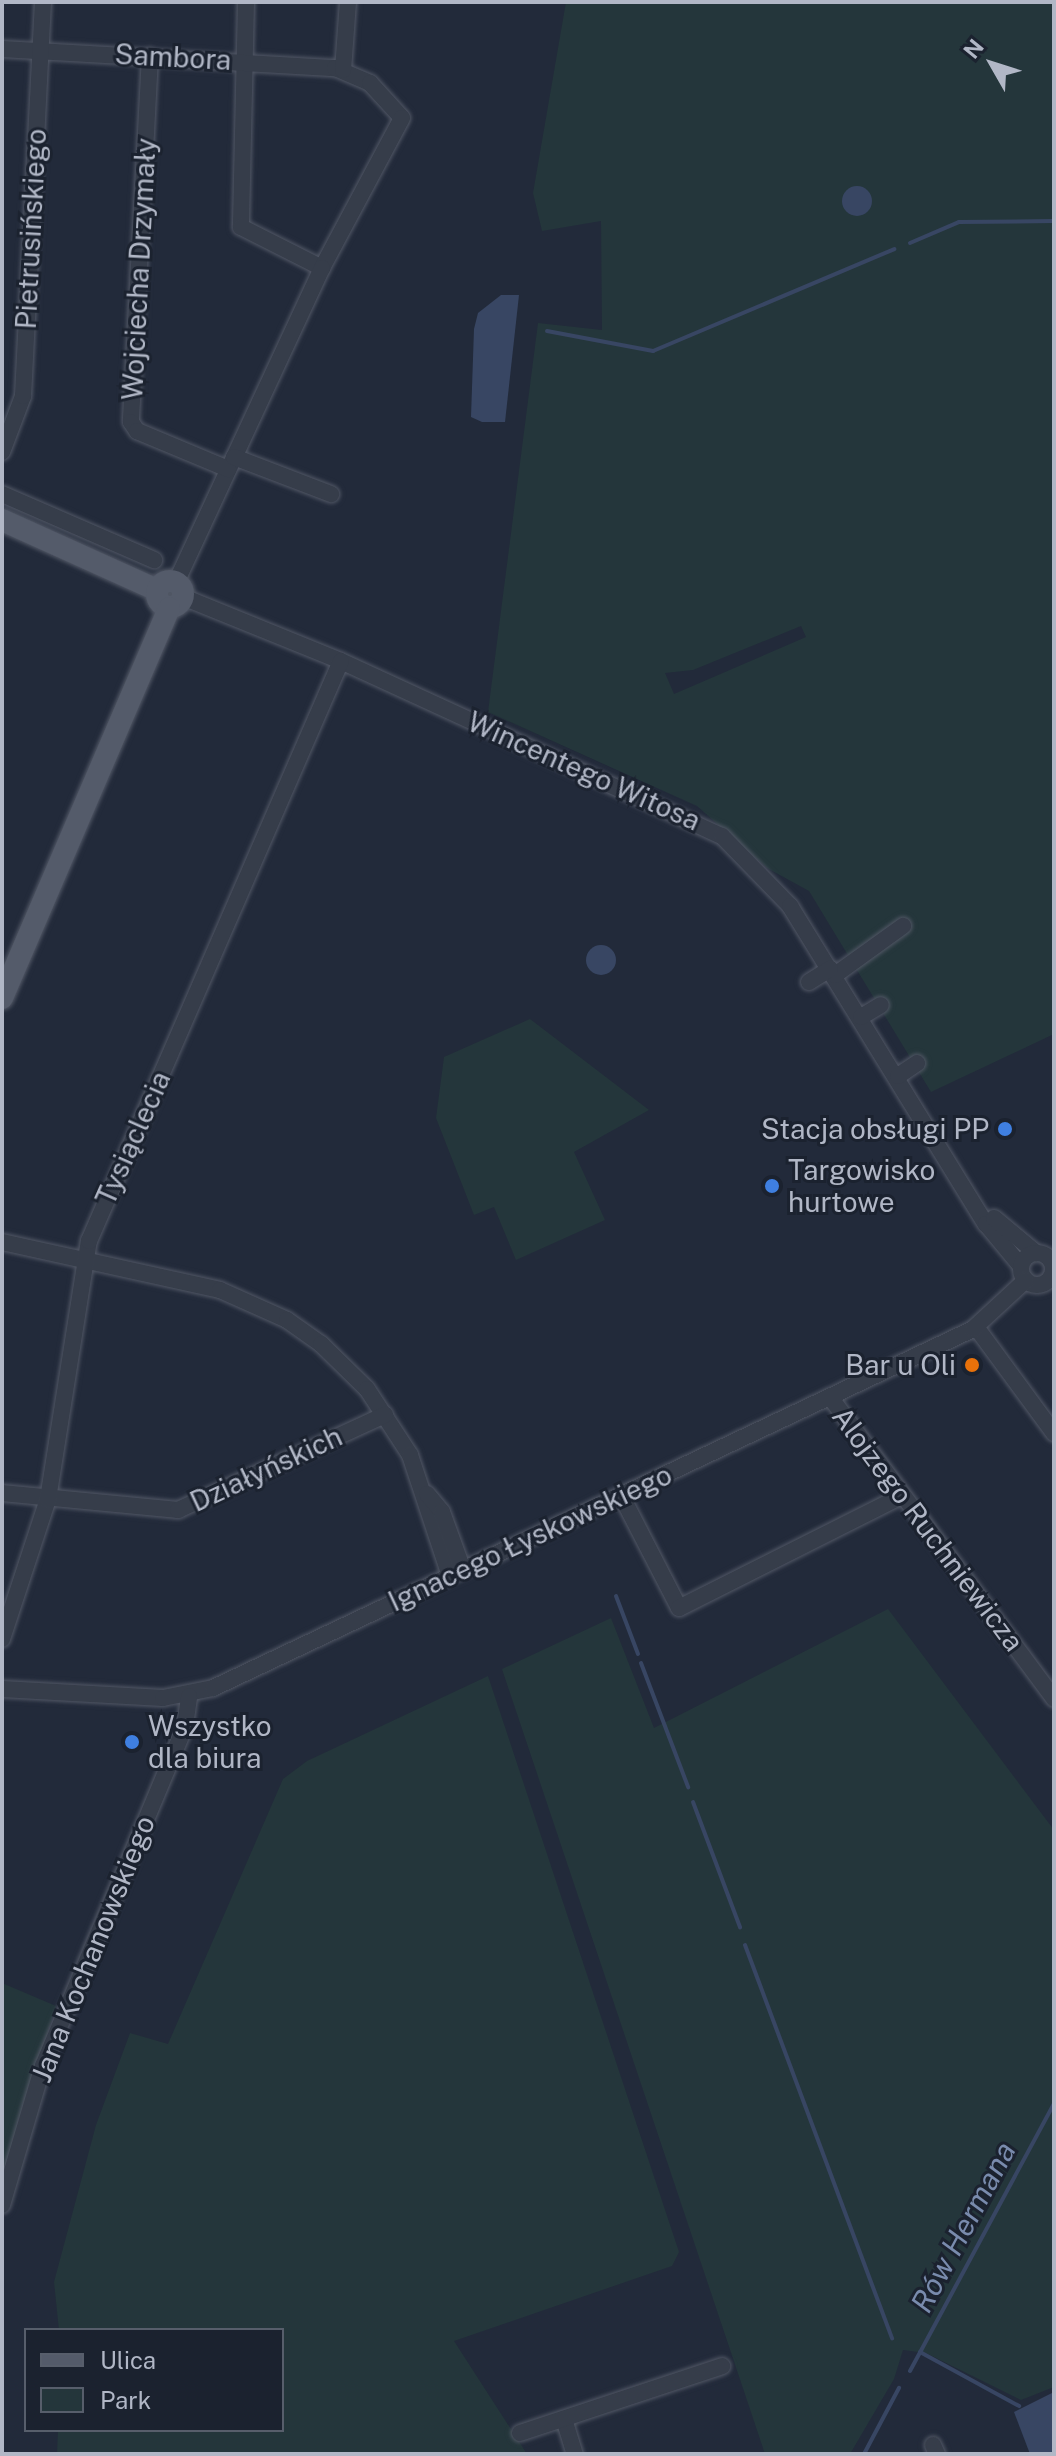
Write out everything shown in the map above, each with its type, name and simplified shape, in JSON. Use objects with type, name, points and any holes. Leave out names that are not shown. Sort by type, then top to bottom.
[{"type":"main road","points":[[2,520],[171,594],[2,998]]},
{"type":"street","name":"Pietrusińskiego","points":[[2,452],[24,382],[43,2]]},
{"type":"street","points":[[171,594],[322,268],[241,227],[246,2]]},
{"type":"street","points":[[343,70],[348,2]]},
{"type":"street","name":"Sambora","points":[[2,49],[244,60],[343,70],[370,83],[402,118],[322,268]]},
{"type":"street","name":"Wojciecha Drzymały","points":[[150,56],[131,422],[137,431],[231,463]]},
{"type":"street","points":[[231,463],[331,494]]},
{"type":"street","points":[[2,494],[154,560]]},
{"type":"street","name":"Wincentego Witosa","points":[[171,594],[341,661],[710,828],[775,889],[832,972],[1024,1273]]},
{"type":"street","name":"Tysiąclecia","points":[[2,1639],[48,1499],[86,1260],[100,1213],[341,661]]},
{"type":"street","points":[[809,982],[832,972],[903,926]]},
{"type":"street","points":[[861,1017],[881,1005]]},
{"type":"street","points":[[898,1076],[917,1063]]},
{"type":"street","name":"Wincentego Witosa","points":[[978,1203],[1053,1268]]},
{"type":"street","points":[[2,1242],[220,1290],[287,1320],[344,1364],[385,1415],[426,1493],[456,1573]]},
{"type":"street","name":"Ignacego Łyskowskiego","points":[[2,1689],[189,1696],[976,1327],[1024,1273],[1036,1253]]},
{"type":"street","points":[[1024,1273],[1042,1284],[1053,1268]]},
{"type":"street","points":[[976,1327],[1054,1433]]},
{"type":"street","name":"Alojzego Ruchniewicza","points":[[830,1397],[1054,1699]]},
{"type":"street","name":"Działyńskich","points":[[2,1493],[178,1510],[385,1415]]},
{"type":"street","points":[[621,1495],[679,1608],[902,1496]]},
{"type":"street","name":"Jana Kochanowskiego","points":[[2,2205],[43,2066],[185,1726],[189,1696]]},
{"type":"street","points":[[520,2433],[722,2366]]},
{"type":"street","points":[[564,2419],[575,2454]]},
{"type":"green space","points":[[566,2],[1054,2],[1054,1034],[931,1092],[809,891],[767,868],[697,806],[488,712],[538,323],[602,330],[601,221],[542,231],[533,193]],"holes":[[[801,626],[806,637],[674,694],[665,673],[693,670]]]},
{"type":"green space","points":[[530,1019],[649,1110],[574,1152],[605,1220],[516,1260],[494,1207],[474,1215],[436,1118],[444,1057]]},
{"type":"green space","points":[[888,1609],[1054,1830],[1054,2387],[1021,2400],[926,2353],[903,2350],[894,2379],[850,2454],[765,2454],[502,1669],[611,1618],[654,1728]]},
{"type":"green space","points":[[488,1676],[679,2252],[672,2266],[454,2341],[527,2454],[57,2454],[58,2432],[284,2432],[284,2328],[59,2328],[54,2282],[96,2125],[130,2033],[168,2044],[283,1779],[307,1761]]},
{"type":"green space","points":[[2,1983],[56,2006],[2,2180]]},
{"type":"water","points":[[857,186],[863,187],[871,195],[871,207],[863,215],[857,216],[851,215],[843,207],[842,201],[843,195],[851,187]]},
{"type":"water","points":[[501,295],[519,295],[505,422],[482,422],[471,417],[474,329],[478,313]]},
{"type":"water","points":[[601,945],[612,949],[616,960],[612,971],[601,975],[590,971],[586,960],[590,949]]},
{"type":"water","points":[[1054,2392],[1054,2454],[1030,2454],[1014,2412]]},
{"type":"waterway","points":[[910,243],[959,222],[1054,221]]},
{"type":"waterway","points":[[547,331],[653,351],[894,249]]},
{"type":"waterway","points":[[616,1596],[638,1654]]},
{"type":"waterway","points":[[641,1663],[688,1787]]},
{"type":"waterway","points":[[693,1802],[740,1927]]},
{"type":"waterway","points":[[745,1945],[892,2338]]},
{"type":"waterway","name":"Rów Hermana","points":[[910,2371],[1054,2104]]},
{"type":"waterway","points":[[920,2352],[1019,2406]]},
{"type":"waterway","name":"Rów Hermana","points":[[864,2454],[899,2388]]},
{"type":"place","name":"Stacja obsługi PP","points":[[1005,1129]]},
{"type":"place","name":"Targowisko hurtowe","points":[[772,1186]]},
{"type":"place","name":"Bar u Oli","points":[[972,1365]]},
{"type":"place","name":"Wszystko dla biura","points":[[132,1742]]}]
